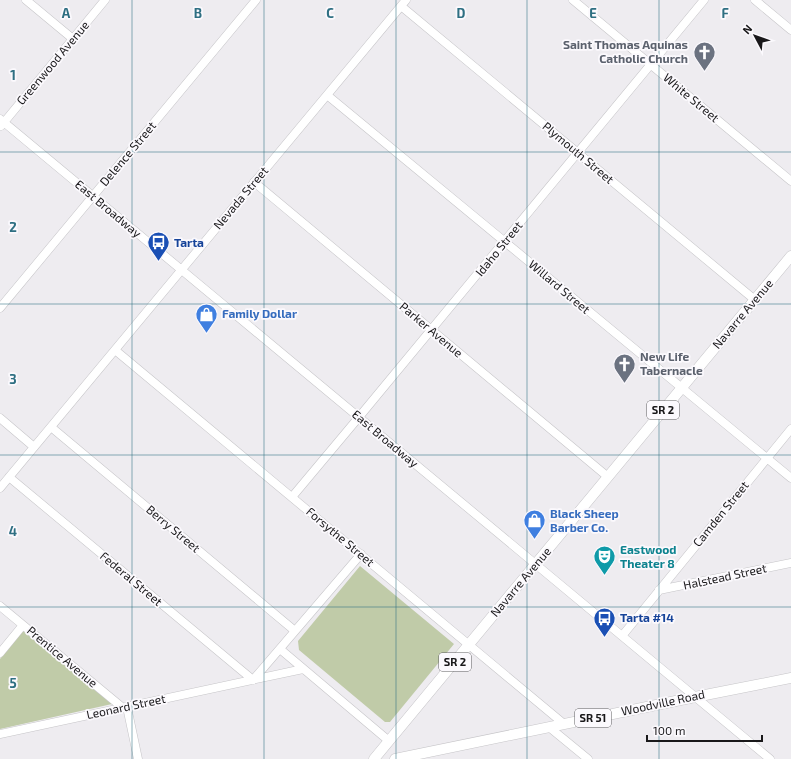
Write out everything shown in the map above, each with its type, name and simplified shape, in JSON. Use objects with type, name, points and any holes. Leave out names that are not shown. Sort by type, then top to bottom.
[{"type":"main road","name":"Navarre Avenue","points":[[374,759],[791,256]]},
{"type":"main road","name":"Woodville Road","points":[[403,758],[791,678]]},
{"type":"street","points":[[26,0],[73,39]]},
{"type":"street","name":"Greenwood Avenue","points":[[1,122],[105,0]]},
{"type":"street","name":"Delence Street","points":[[0,308],[256,0]]},
{"type":"street","name":"White Street","points":[[573,0],[791,181]]},
{"type":"street","name":"Idaho Street","points":[[292,497],[505,242],[577,152],[704,0]]},
{"type":"street","points":[[755,0],[791,30]]},
{"type":"street","name":"Nevada Street","points":[[0,488],[403,3]]},
{"type":"street","name":"Plymouth Street","points":[[403,3],[577,152],[755,300]]},
{"type":"street","name":"Willard Street","points":[[327,95],[791,478]]},
{"type":"street","name":"East Broadway","points":[[1,122],[93,196],[770,759]]},
{"type":"street","name":"Parker Avenue","points":[[254,182],[608,477]]},
{"type":"street","name":"Forsythe Street","points":[[115,350],[564,724]]},
{"type":"street","points":[[0,418],[34,447]]},
{"type":"street","name":"Berry Street","points":[[51,427],[295,631]]},
{"type":"street","name":"Camden Street","points":[[622,636],[791,429]]},
{"type":"street","name":"Federal Street","points":[[9,477],[253,680]]},
{"type":"street","points":[[253,680],[360,554]]},
{"type":"street","name":"Halstead Street","points":[[659,590],[791,563]]},
{"type":"street","name":"Prentice Avenue","points":[[0,606],[125,708]]},
{"type":"street","points":[[0,653],[23,625]]},
{"type":"street","points":[[280,649],[389,742]]},
{"type":"street","name":"Leonard Street","points":[[0,734],[303,669]]},
{"type":"street","points":[[125,708],[138,759]]},
{"type":"street","points":[[549,727],[588,759]]},
{"type":"green space","points":[[360,566],[454,644],[390,722],[385,722],[299,650],[298,641]]},
{"type":"green space","points":[[23,631],[112,704],[0,729],[0,659]]},
{"type":"place","name":"Saint Thomas Aquinas Catholic Church","points":[[704,72]]},
{"type":"place","name":"Tarta","points":[[159,262]]},
{"type":"place","name":"Family Dollar","points":[[207,334]]},
{"type":"place","name":"New Life Tabernacle","points":[[624,384]]},
{"type":"place","name":"Black Sheep Barber Co.","points":[[535,540]]},
{"type":"place","name":"Eastwood Theater 8","points":[[605,576]]},
{"type":"place","name":"Tarta #14","points":[[605,638]]}]
